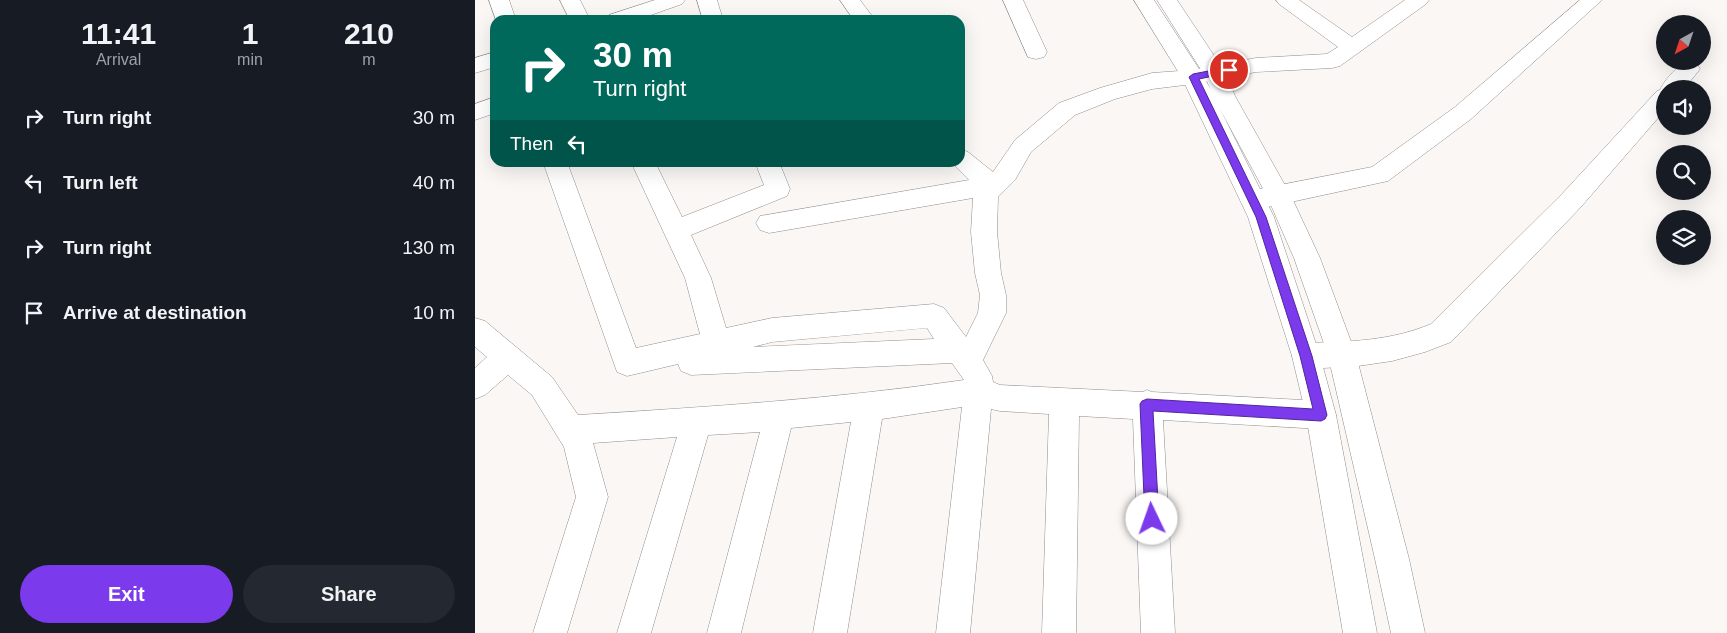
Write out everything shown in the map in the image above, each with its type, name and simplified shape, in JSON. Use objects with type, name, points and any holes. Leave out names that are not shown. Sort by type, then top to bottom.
[{"type":"street","points":[[499,0],[504,15]]},
{"type":"street","points":[[571,0],[578,15]]},
{"type":"street","points":[[631,15],[675,0]]},
{"type":"street","points":[[707,0],[712,15]]},
{"type":"street","points":[[851,0],[862,15]]},
{"type":"street","points":[[1013,0],[1036,52]]},
{"type":"street","points":[[1144,0],[1204,75],[1224,96],[1266,198],[1307,258],[1342,355],[1393,558],[1408,633]]},
{"type":"street","points":[[1167,0],[1204,75]]},
{"type":"street","points":[[1286,0],[1352,47]]},
{"type":"street","points":[[953,633],[968,367],[992,313],[993,295],[988,274],[984,232],[986,194],[1006,174],[1023,146],[1067,109],[1117,90],[1152,82],[1257,66],[1332,61],[1419,0]]},
{"type":"street","points":[[1266,198],[1379,175],[1463,113],[1580,3]]},
{"type":"street","points":[[475,66],[490,61]]},
{"type":"street","points":[[1679,80],[1688,70]]},
{"type":"street","points":[[1306,356],[1342,355],[1396,348],[1424,341],[1441,333],[1571,202],[1656,106]]},
{"type":"street","points":[[475,112],[490,107]]},
{"type":"street","points":[[965,162],[980,176],[995,185]]},
{"type":"street","points":[[557,167],[627,363],[772,330],[934,316],[968,367],[1000,398],[1147,404],[1321,415]]},
{"type":"street","points":[[645,167],[698,278],[716,343]]},
{"type":"street","points":[[675,231],[778,190],[769,167]]},
{"type":"street","points":[[769,223],[995,185]]},
{"type":"street","points":[[1266,198],[1261,217],[1306,356],[1321,415],[1360,633]]},
{"type":"street","points":[[475,330],[542,386],[578,442],[592,497],[550,633]]},
{"type":"street","points":[[658,356],[683,362],[968,367]]},
{"type":"street","points":[[475,386],[507,357]]},
{"type":"street","points":[[570,430],[779,416],[869,407],[968,367]]},
{"type":"street","points":[[1059,633],[1064,400]]},
{"type":"street","points":[[1147,404],[1158,633]]},
{"type":"street","points":[[830,633],[869,407]]},
{"type":"street","points":[[724,633],[779,416]]},
{"type":"street","points":[[634,633],[697,422]]},
{"type":"route","points":[[1152,519],[1147,404],[1321,415],[1306,356],[1261,217],[1193,77],[1229,70]]}]
